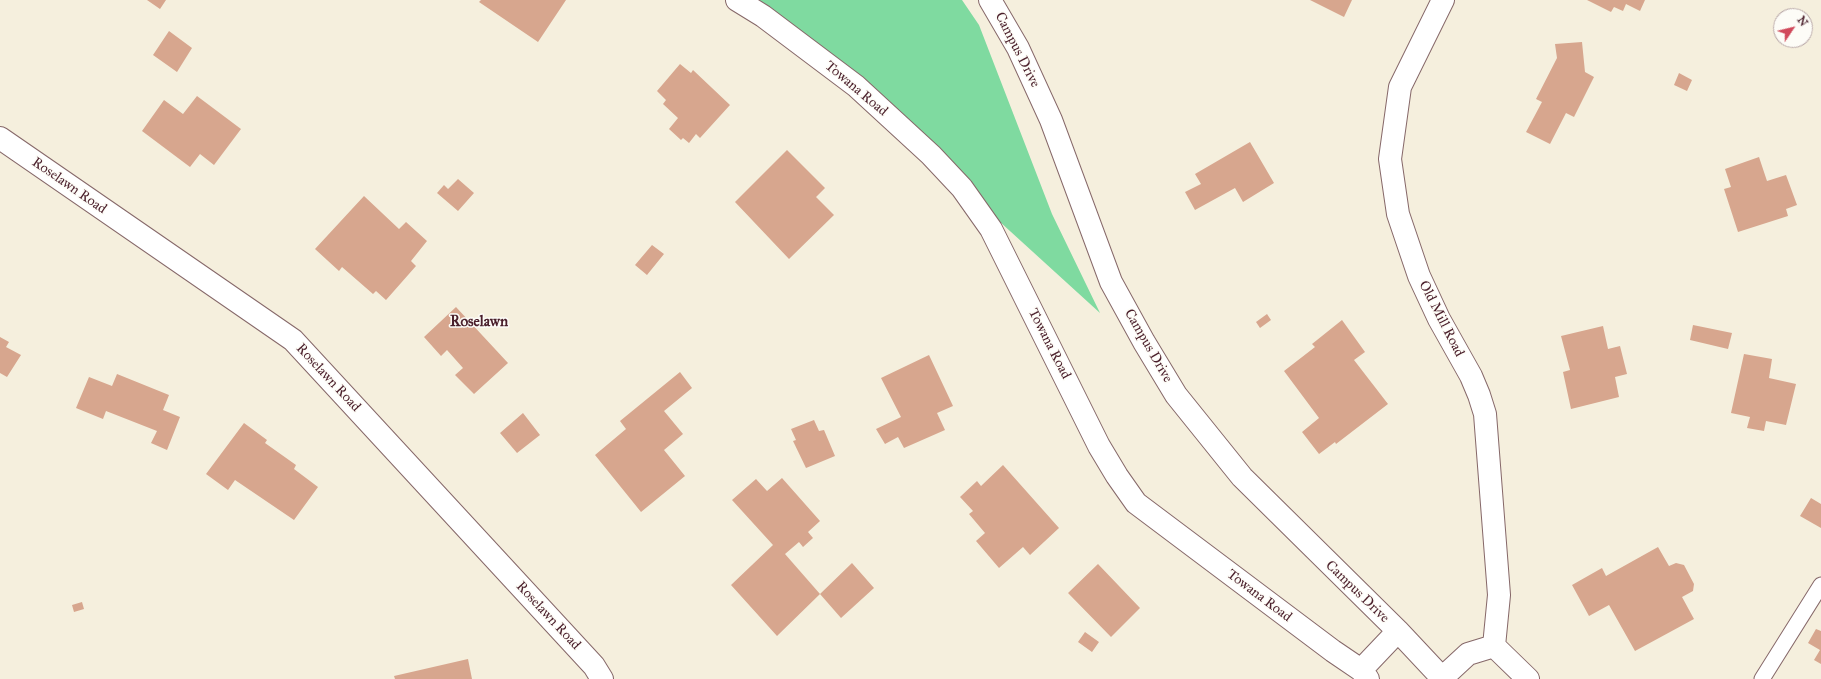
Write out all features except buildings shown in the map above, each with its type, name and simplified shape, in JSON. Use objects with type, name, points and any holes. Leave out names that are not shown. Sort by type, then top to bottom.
[{"type":"street","name":"Towana Road","points":[[737,0],[763,16],[856,86],[931,155],[962,188],[991,229],[1099,446],[1117,476],[1136,503],[1364,674]]},
{"type":"street","name":"Campus Drive","points":[[990,0],[1018,48],[1051,120],[1111,282],[1144,342],[1176,395],[1242,477],[1398,631]]},
{"type":"street","name":"Old Mill Road","points":[[1443,0],[1400,87],[1390,159],[1398,214],[1419,276],[1439,319],[1471,376],[1485,414],[1499,595],[1494,646]]},
{"type":"street","name":"Roselawn Road","points":[[0,138],[292,340],[594,666],[602,679]]},
{"type":"street","points":[[1364,674],[1398,631],[1442,678],[1468,654],[1494,646],[1528,679]]},
{"type":"lane","points":[[1762,679],[1821,585]]},
{"type":"green space","points":[[750,0],[962,0],[979,25],[1052,214],[1100,313],[776,18]]},
{"type":"district","name":"Roselawn","points":[[479,322]]}]
